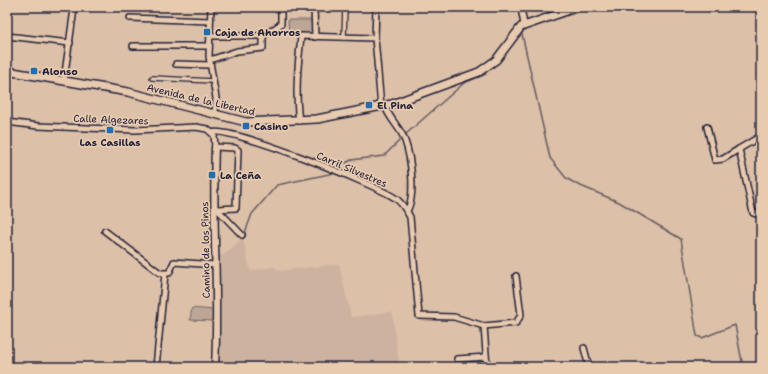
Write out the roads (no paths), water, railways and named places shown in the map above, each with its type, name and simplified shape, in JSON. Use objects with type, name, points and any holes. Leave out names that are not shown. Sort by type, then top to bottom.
[{"type":"main road","name":"Avenida de la Libertad","points":[[7,71],[128,92],[251,122],[299,121],[383,106],[483,70],[496,60],[516,31],[524,25],[578,7]]},
{"type":"street","points":[[211,7],[209,46],[216,114]]},
{"type":"street","points":[[210,36],[263,36],[281,24],[281,7]]},
{"type":"street","points":[[314,7],[315,37]]},
{"type":"street","points":[[344,38],[345,7]]},
{"type":"street","points":[[376,7],[375,38],[383,106],[405,140],[412,188],[407,211],[410,217],[419,316],[454,317],[484,326],[516,323],[520,315],[516,276]]},
{"type":"street","points":[[521,7],[524,25]]},
{"type":"street","points":[[64,80],[74,9]]},
{"type":"street","points":[[130,18],[210,22]]},
{"type":"street","points":[[7,36],[70,43]]},
{"type":"street","points":[[176,64],[210,63],[237,51],[263,48],[263,36]]},
{"type":"street","points":[[299,121],[296,106],[296,87],[300,36],[375,38]]},
{"type":"street","points":[[133,46],[209,46]]},
{"type":"street","points":[[152,78],[213,80]]},
{"type":"street","name":"Calle Algezares","points":[[7,122],[38,126],[130,130],[196,127],[205,128],[212,133]]},
{"type":"street","points":[[707,127],[715,160],[724,159],[761,136]]},
{"type":"street","name":"Carril Silvestres","points":[[212,133],[216,131],[242,137],[334,170],[383,190],[397,199],[407,211]]},
{"type":"street","name":"Camino de los Pinos","points":[[212,133],[215,138],[216,209],[215,367]]},
{"type":"street","points":[[215,147],[235,148],[238,150],[236,208],[216,209]]},
{"type":"street","points":[[739,149],[753,213],[756,214],[761,212]]},
{"type":"street","points":[[216,209],[242,235]]},
{"type":"street","points":[[105,231],[160,273],[169,273],[174,262],[216,264]]},
{"type":"street","points":[[156,367],[165,274]]},
{"type":"street","points":[[484,326],[487,367]]},
{"type":"street","points":[[584,348],[589,367]]},
{"type":"street","points":[[457,359],[486,357]]},
{"type":"waterway","points":[[522,34],[550,158],[566,178],[576,184],[619,202],[681,239],[697,336],[702,338],[735,325],[743,367]]},
{"type":"waterway","points":[[406,134],[464,83],[486,74]]},
{"type":"waterway","points":[[346,163],[351,160],[384,156],[400,140]]},
{"type":"waterway","points":[[243,238],[252,214],[277,185],[334,173]]},
{"type":"place","name":"Caja de Ahorros","points":[[207,32]]},
{"type":"place","name":"Alonso","points":[[34,71]]},
{"type":"place","name":"El Pina","points":[[369,105]]},
{"type":"place","name":"Casino","points":[[246,126]]},
{"type":"place","name":"Las Casillas","points":[[110,130]]},
{"type":"place","name":"La Ceña","points":[[212,175]]}]
